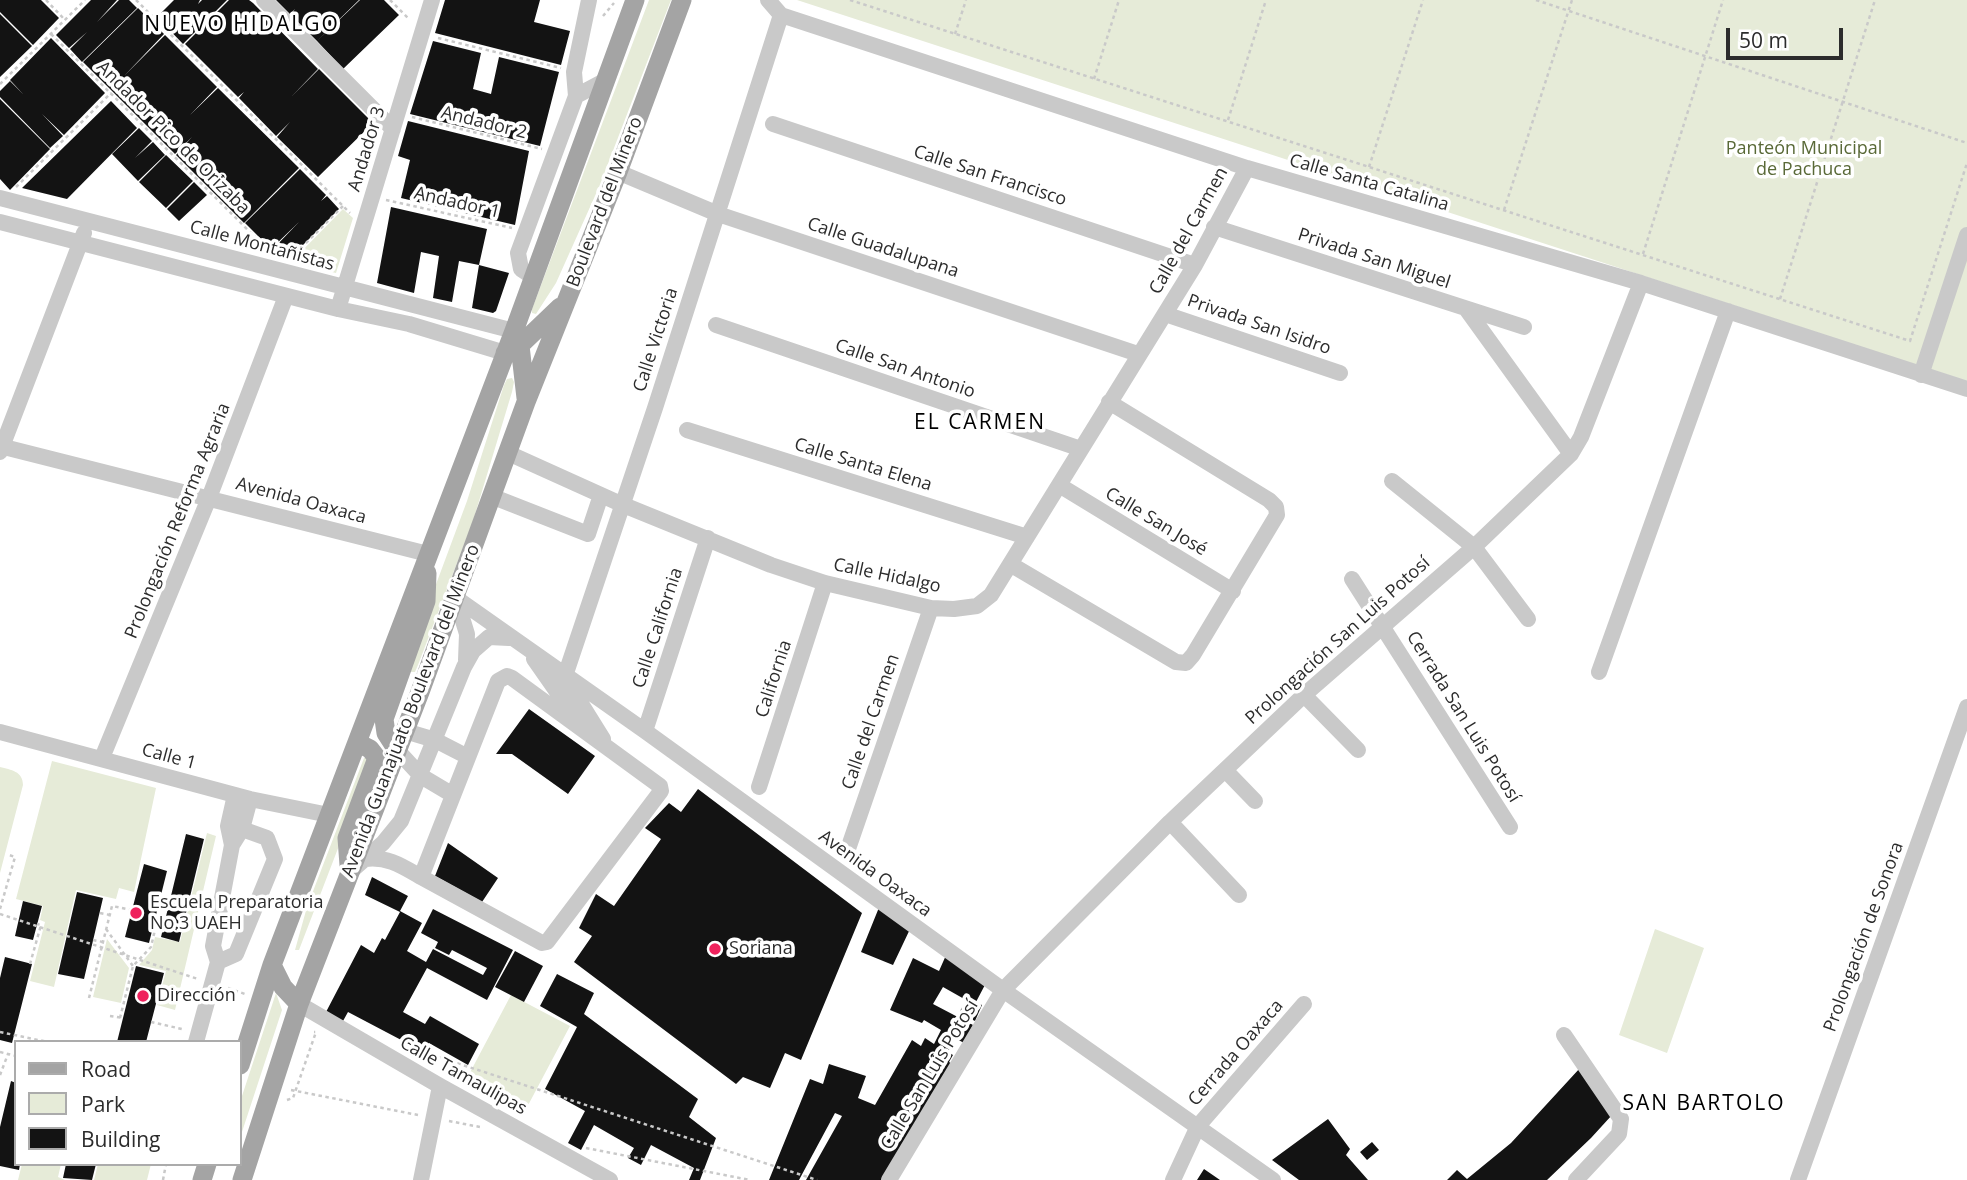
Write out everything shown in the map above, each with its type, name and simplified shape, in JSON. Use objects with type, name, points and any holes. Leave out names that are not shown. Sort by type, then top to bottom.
[{"type":"main road","points":[[242,1059],[272,965],[357,747],[428,554],[513,343],[533,277],[635,0]]},
{"type":"main road","name":"Boulevard del Minero","points":[[526,402],[618,172],[682,0]]},
{"type":"main road","points":[[513,343],[566,302]]},
{"type":"main road","points":[[513,343],[526,402]]},
{"type":"main road","name":"Avenida Guanajuato Boulevard del Minero","points":[[242,1180],[299,1004],[397,750],[395,732],[418,696],[526,402]]},
{"type":"main road","points":[[357,747],[395,732],[384,719],[386,708],[426,601],[428,554]]},
{"type":"main road","points":[[399,672],[404,684],[418,696]]},
{"type":"main road","points":[[349,873],[347,838],[377,758],[370,748],[357,747]]},
{"type":"main road","points":[[272,965],[283,987],[299,1004]]},
{"type":"street","points":[[264,0],[393,130]]},
{"type":"street","name":"Andador 3","points":[[338,309],[432,0]]},
{"type":"street","points":[[533,277],[522,269],[518,253],[576,96],[574,72],[589,0]]},
{"type":"street","points":[[768,0],[781,15]]},
{"type":"street","name":"Calle Santa Catalina","points":[[781,15],[1247,168],[1641,283],[1967,389]]},
{"type":"street","name":"Calle Victoria","points":[[565,676],[781,15]]},
{"type":"street","points":[[576,96],[606,80]]},
{"type":"street","name":"Calle San Francisco","points":[[773,124],[1195,265]]},
{"type":"street","name":"Calle del Carmen","points":[[1165,314],[1195,265],[1247,168]]},
{"type":"street","name":"Calle Guadalupana","points":[[618,172],[718,214],[1138,354]]},
{"type":"street","name":"Calle Montañistas","points":[[6,195],[89,221],[345,287],[513,343]]},
{"type":"street","points":[[1,448],[89,221]]},
{"type":"street","points":[[0,222],[338,309],[445,334],[513,343]]},
{"type":"street","name":"Privada San Miguel","points":[[1214,227],[1524,327]]},
{"type":"street","points":[[1921,374],[1967,235]]},
{"type":"street","name":"Prolongación San Luis Potosí","points":[[1003,990],[1170,822],[1304,695],[1474,547],[1571,454],[1581,437],[1641,283]]},
{"type":"street","name":"Prolongación Reforma Agraria","points":[[102,758],[209,498],[286,296]]},
{"type":"street","points":[[1466,310],[1571,454]]},
{"type":"street","points":[[1599,673],[1728,311]]},
{"type":"street","name":"Calle Hidalgo","points":[[508,453],[621,504],[771,565],[825,583],[931,608],[977,606],[991,596],[1165,314]]},
{"type":"street","name":"Privada San Isidro","points":[[1165,314],[1340,373]]},
{"type":"street","name":"Calle San Antonio","points":[[716,325],[1081,449]]},
{"type":"street","points":[[1010,564],[1176,662],[1186,663],[1193,655],[1233,591],[1277,515],[1276,506],[1109,402]]},
{"type":"street","name":"Calle Santa Elena","points":[[687,430],[1027,537]]},
{"type":"street","name":"Avenida Oaxaca","points":[[1,448],[428,554]]},
{"type":"street","points":[[1392,481],[1474,547],[1528,618]]},
{"type":"street","name":"Calle San José","points":[[1059,485],[1233,591]]},
{"type":"street","points":[[491,496],[588,534],[601,495]]},
{"type":"street","name":"Calle California","points":[[645,731],[708,538]]},
{"type":"street","name":"Cerrada San Luis Potosí","points":[[1352,579],[1510,827]]},
{"type":"street","name":"California","points":[[759,787],[825,583]]},
{"type":"street","points":[[456,598],[467,634],[464,667]]},
{"type":"street","name":"Avenida Oaxaca","points":[[456,598],[1273,1180]]},
{"type":"street","name":"Calle del Carmen","points":[[848,849],[931,608]]},
{"type":"street","points":[[349,873],[393,833],[401,821],[472,651],[489,637],[511,638]]},
{"type":"street","points":[[527,649],[583,730]]},
{"type":"street","points":[[565,676],[565,681],[609,749]]},
{"type":"street","points":[[365,859],[376,857],[392,860],[421,877],[542,943],[547,942],[661,791],[660,786],[512,678],[502,677],[421,877]]},
{"type":"street","points":[[1304,695],[1359,750]]},
{"type":"street","points":[[418,696],[424,725],[435,740]]},
{"type":"street","name":"Prolongación de Sonora","points":[[1798,1180],[1967,707]]},
{"type":"street","name":"Calle 1","points":[[0,732],[242,797],[329,815]]},
{"type":"street","points":[[395,732],[435,740],[468,757]]},
{"type":"street","points":[[397,750],[421,776],[453,796]]},
{"type":"street","points":[[1225,770],[1255,801]]},
{"type":"street","points":[[232,845],[242,830],[242,797]]},
{"type":"street","points":[[192,1036],[218,961],[213,946],[232,845],[228,826],[242,797]]},
{"type":"street","points":[[1170,822],[1239,895]]},
{"type":"street","points":[[218,961],[236,954],[275,859],[267,838],[242,830]]},
{"type":"street","name":"Calle San Luis Potosí","points":[[889,1180],[1003,990]]},
{"type":"street","name":"Calle Tamaulipas","points":[[299,1004],[610,1180]]},
{"type":"street","name":"Cerrada Oaxaca","points":[[1172,1180],[1198,1126],[1304,1004]]},
{"type":"street","points":[[1564,1035],[1621,1119],[1619,1134],[1576,1180]]},
{"type":"street","points":[[421,1180],[440,1086]]},
{"type":"path","points":[[46,0],[65,20]]},
{"type":"path","points":[[0,85],[85,0]]},
{"type":"path","points":[[136,0],[355,218]]},
{"type":"path","points":[[390,0],[414,24]]},
{"type":"path","points":[[850,0],[1910,341],[1967,163]]},
{"type":"path","points":[[955,34],[966,0]]},
{"type":"path","points":[[1094,79],[1119,0]]},
{"type":"path","points":[[1227,122],[1266,0]]},
{"type":"path","points":[[1369,167],[1423,0]]},
{"type":"path","points":[[1536,0],[1967,143]]},
{"type":"path","points":[[1504,211],[1572,0]]},
{"type":"path","points":[[1642,255],[1723,0]]},
{"type":"path","points":[[1780,299],[1875,0]]},
{"type":"path","name":"Andador Pico de Orizaba","points":[[51,34],[268,250]]},
{"type":"path","points":[[431,37],[574,72]]},
{"type":"path","points":[[6,195],[111,93]]},
{"type":"path","name":"Andador 2","points":[[407,116],[555,153]]},
{"type":"path","name":"Andador 1","points":[[382,199],[526,231]]},
{"type":"path","points":[[287,263],[343,206]]},
{"type":"path","points":[[0,906],[15,857],[9,855]]},
{"type":"path","points":[[89,998],[112,906],[132,910]]},
{"type":"path","points":[[100,913],[110,915]]},
{"type":"path","points":[[0,914],[198,979]]},
{"type":"path","points":[[110,1016],[122,1018],[133,966],[151,947],[157,921],[164,923]]},
{"type":"path","points":[[30,964],[41,925],[37,924]]},
{"type":"path","points":[[106,929],[133,966]]},
{"type":"path","points":[[93,940],[103,942]]},
{"type":"path","points":[[224,987],[250,996]]},
{"type":"path","points":[[151,1022],[192,1036]]},
{"type":"path","points":[[0,1032],[38,1040]]},
{"type":"path","points":[[293,1098],[316,1032]]},
{"type":"path","points":[[395,1043],[817,1180]]},
{"type":"path","points":[[0,1052],[14,1056]]},
{"type":"path","points":[[0,1075],[8,1054]]},
{"type":"green space","points":[[649,0],[671,0],[599,187],[556,283],[536,314],[532,313],[532,309]]},
{"type":"green space","name":"Panteón Municipal de Pachuca","points":[[797,0],[1967,0],[1967,381],[1917,365]]},
{"type":"green space","points":[[343,209],[353,218],[336,273],[291,262]]},
{"type":"green space","points":[[512,378],[512,392],[473,521],[415,672],[407,672],[406,665],[467,501],[504,385],[507,379]]},
{"type":"green space","points":[[364,758],[367,758],[370,765],[299,950],[295,950],[307,907]]},
{"type":"green space","points":[[52,761],[156,788],[134,892],[119,888],[116,899],[76,890],[54,987],[30,981],[45,922],[40,920],[43,906],[16,899]]},
{"type":"green space","points":[[0,767],[19,774],[23,785],[0,873]]},
{"type":"green space","points":[[207,833],[216,836],[175,1010],[157,1005],[166,971],[139,965],[152,950],[155,937],[180,942]]},
{"type":"green space","points":[[1655,929],[1704,948],[1667,1053],[1619,1035]]},
{"type":"green space","points":[[107,939],[129,968],[121,1003],[93,997]]},
{"type":"green space","points":[[276,993],[282,1010],[242,1132],[242,1096]]},
{"type":"green space","points":[[511,995],[570,1026],[525,1111],[466,1080]]},
{"type":"green space","points":[[22,1166],[61,1166],[58,1177],[65,1180],[18,1180]]},
{"type":"green space","points":[[98,1166],[150,1166],[147,1180],[94,1180]]},
{"type":"building","points":[[0,0],[41,0],[59,18],[33,45],[0,12]]},
{"type":"building","points":[[91,0],[117,0],[97,22],[119,0],[129,0],[137,8],[82,62],[70,49],[87,32],[69,48],[56,35]]},
{"type":"building","points":[[174,0],[200,0],[198,4],[202,0],[227,0],[183,44],[157,17]]},
{"type":"building","points":[[229,0],[249,0],[253,3],[318,69],[291,97],[319,69],[373,123],[318,177],[277,137],[290,122],[276,136],[239,98],[244,92],[238,97],[185,44]]},
{"type":"building","points":[[276,0],[359,0],[317,41],[291,15],[295,9],[290,14]]},
{"type":"building","points":[[360,0],[384,0],[399,15],[343,69],[317,41]]},
{"type":"building","points":[[445,0],[540,0],[534,22],[570,31],[561,65],[435,33]]},
{"type":"building","points":[[138,8],[164,34],[124,76],[165,35],[217,87],[190,115],[218,88],[299,168],[244,223],[176,155],[192,137],[175,154],[83,62]]},
{"type":"building","points":[[0,14],[32,46],[0,77]]},
{"type":"building","points":[[51,38],[105,93],[64,135],[42,114],[63,136],[50,148],[0,97],[0,91],[10,81],[23,94],[10,80]]},
{"type":"building","points":[[433,41],[481,53],[473,89],[491,94],[499,57],[559,72],[540,146],[410,114]]},
{"type":"building","points":[[0,99],[50,149],[10,190],[0,179]]},
{"type":"building","points":[[111,101],[137,128],[67,199],[22,188]]},
{"type":"building","points":[[408,121],[529,151],[515,225],[401,198],[410,160],[398,156]]},
{"type":"building","points":[[139,128],[152,141],[135,158],[153,142],[165,155],[138,181],[112,154]]},
{"type":"building","points":[[166,155],[193,181],[166,208],[139,182]]},
{"type":"building","points":[[300,169],[326,195],[321,201],[327,196],[339,209],[288,260],[280,258],[272,250],[299,222],[271,249],[245,223]]},
{"type":"building","points":[[194,182],[207,195],[179,221],[167,209]]},
{"type":"building","points":[[391,207],[487,229],[479,265],[459,261],[452,302],[433,298],[439,256],[421,252],[414,293],[377,283]]},
{"type":"building","points":[[479,265],[509,273],[493,313],[472,308]]},
{"type":"building","points":[[529,709],[595,756],[568,794],[512,754],[496,754]]},
{"type":"building","name":"Soriana","points":[[698,789],[862,913],[801,1060],[785,1053],[770,1088],[743,1077],[736,1084],[574,962],[592,936],[579,928],[596,894],[614,906],[661,839],[645,828],[669,803],[681,812]]},
{"type":"building","points":[[186,834],[204,839],[179,942],[161,937]]},
{"type":"building","points":[[448,843],[498,878],[482,902],[435,876]]},
{"type":"building","points":[[144,864],[167,871],[149,943],[125,937]]},
{"type":"building","points":[[372,877],[408,896],[400,911],[422,923],[407,951],[426,962],[433,949],[483,975],[487,968],[452,950],[449,955],[435,948],[438,942],[421,933],[433,909],[513,950],[487,1000],[427,968],[403,1012],[425,1024],[430,1016],[479,1044],[468,1065],[429,1043],[424,1052],[348,1012],[343,1021],[326,1012],[361,945],[374,953],[382,938],[385,940],[400,912],[365,895]]},
{"type":"building","points":[[77,892],[103,898],[84,979],[58,974]]},
{"type":"building","points":[[23,901],[42,906],[33,940],[15,936]]},
{"type":"building","points":[[880,905],[911,927],[893,965],[861,952]]},
{"type":"building","points":[[515,951],[543,966],[524,1002],[495,987]]},
{"type":"building","points":[[947,953],[987,981],[976,1002],[982,1005],[975,1021],[959,1013],[966,1000],[943,987],[933,1004],[973,1025],[964,1043],[955,1038],[948,1052],[953,1055],[949,1062],[954,1065],[881,1180],[806,1180],[842,1116],[835,1113],[799,1180],[769,1180],[810,1079],[823,1084],[829,1064],[866,1076],[858,1098],[875,1105],[912,1040],[921,1046],[925,1038],[934,1044],[941,1030],[924,1020],[922,1023],[890,1010],[913,958],[939,971]]},
{"type":"building","points":[[5,957],[32,964],[12,1043],[0,1040],[0,978]]},
{"type":"building","name":"Dirección","points":[[136,966],[164,973],[147,1040],[118,1040]]},
{"type":"building","points":[[557,974],[594,993],[584,1014],[698,1099],[689,1117],[716,1138],[700,1180],[689,1180],[694,1168],[651,1145],[641,1165],[628,1158],[634,1148],[594,1125],[581,1150],[568,1143],[585,1111],[545,1089],[577,1027],[540,1006]]},
{"type":"building","points":[[1580,1068],[1612,1115],[1547,1180],[1447,1180],[1457,1170],[1467,1179],[1511,1143]]},
{"type":"building","points":[[11,1081],[14,1082],[14,1166],[20,1166],[19,1170],[0,1166],[0,1127]]},
{"type":"building","points":[[1328,1119],[1350,1149],[1346,1155],[1368,1180],[1299,1180],[1272,1160]]},
{"type":"building","points":[[1372,1142],[1379,1150],[1367,1160],[1360,1152]]},
{"type":"building","points":[[66,1166],[96,1166],[92,1180],[63,1178]]},
{"type":"building","points":[[1204,1169],[1220,1180],[1197,1180]]},
{"type":"place","name":"Escuela Preparatoria No.3 UAEH","points":[[136,913]]},
{"type":"place","name":"Soriana","points":[[715,949]]},
{"type":"place","name":"Dirección","points":[[143,996]]},
{"type":"district","name":"NUEVO HIDALGO","points":[[242,25]]},
{"type":"district","name":"EL CARMEN","points":[[980,423]]},
{"type":"district","name":"SAN BARTOLO","points":[[1704,1104]]}]
